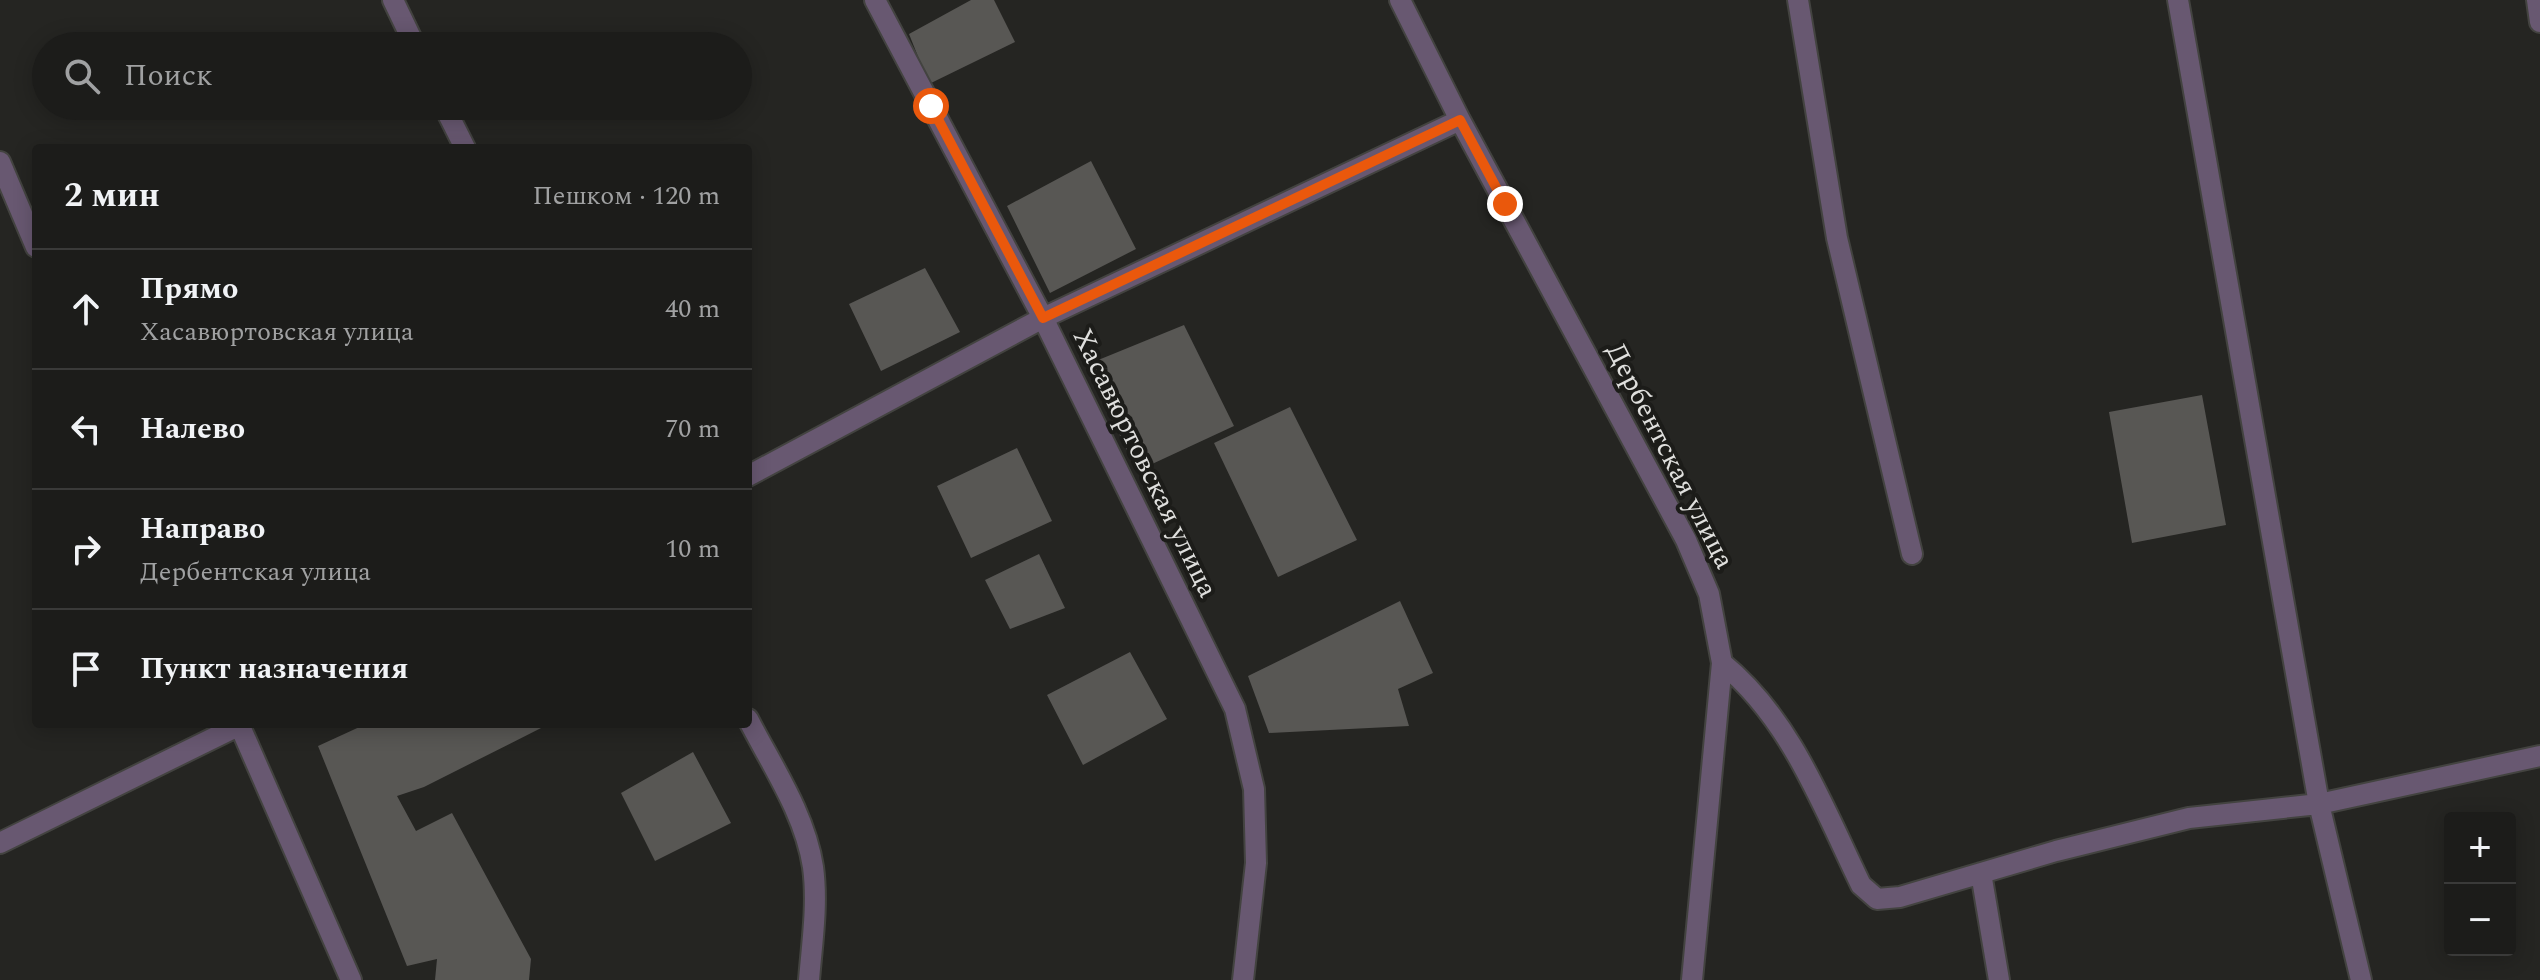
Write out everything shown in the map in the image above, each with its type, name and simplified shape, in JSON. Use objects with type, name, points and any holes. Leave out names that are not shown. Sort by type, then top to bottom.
[{"type":"street","points":[[393,0],[408,32]]},
{"type":"street","name":"Хасавюртовская улица","points":[[875,0],[1043,318],[1235,709],[1254,789],[1256,863],[1243,980]]},
{"type":"street","name":"Дербентская улица","points":[[1400,0],[1460,120],[1686,540],[1709,594],[1722,663],[1692,980]]},
{"type":"street","points":[[1798,0],[1837,238],[1912,554]]},
{"type":"street","points":[[2178,0],[2319,804],[2361,980]]},
{"type":"street","points":[[2537,0],[2540,22]]},
{"type":"street","points":[[451,120],[463,144]]},
{"type":"street","points":[[752,474],[1043,318],[1460,120]]},
{"type":"street","points":[[0,162],[32,238]]},
{"type":"street","points":[[1722,663],[1746,683],[1792,745],[1861,885],[1877,899],[1900,897],[2056,851],[2189,818],[2319,804],[2540,756]]},
{"type":"street","points":[[752,727],[799,818],[813,868],[814,919],[809,980]]},
{"type":"street","points":[[0,843],[232,728]]},
{"type":"street","points":[[242,728],[351,980]]},
{"type":"street","points":[[1981,873],[1999,980]]},
{"type":"building","points":[[971,0],[994,0],[1015,42],[929,84],[909,34]]},
{"type":"building","points":[[1091,161],[1136,249],[1050,293],[1007,206]]},
{"type":"building","points":[[925,268],[960,332],[881,371],[849,304]]},
{"type":"building","points":[[1184,325],[1234,426],[1137,471],[1086,365]]},
{"type":"building","points":[[2202,395],[2226,525],[2132,543],[2109,412]]},
{"type":"building","points":[[1290,407],[1357,540],[1278,577],[1214,443]]},
{"type":"building","points":[[1017,448],[1052,521],[971,558],[937,486]]},
{"type":"building","points":[[1039,554],[1065,608],[1010,629],[985,580]]},
{"type":"building","points":[[1400,601],[1433,673],[1398,689],[1409,726],[1269,733],[1248,676]]},
{"type":"building","points":[[1130,652],[1167,719],[1083,765],[1047,695]]},
{"type":"building","points":[[357,728],[541,728],[424,787],[397,796],[416,831],[452,813],[531,959],[529,980],[435,980],[437,959],[407,966],[318,746]]},
{"type":"building","points":[[693,752],[731,823],[655,861],[621,793]]},
{"type":"route","points":[[931,106],[1043,318],[1460,120],[1505,204]]}]
